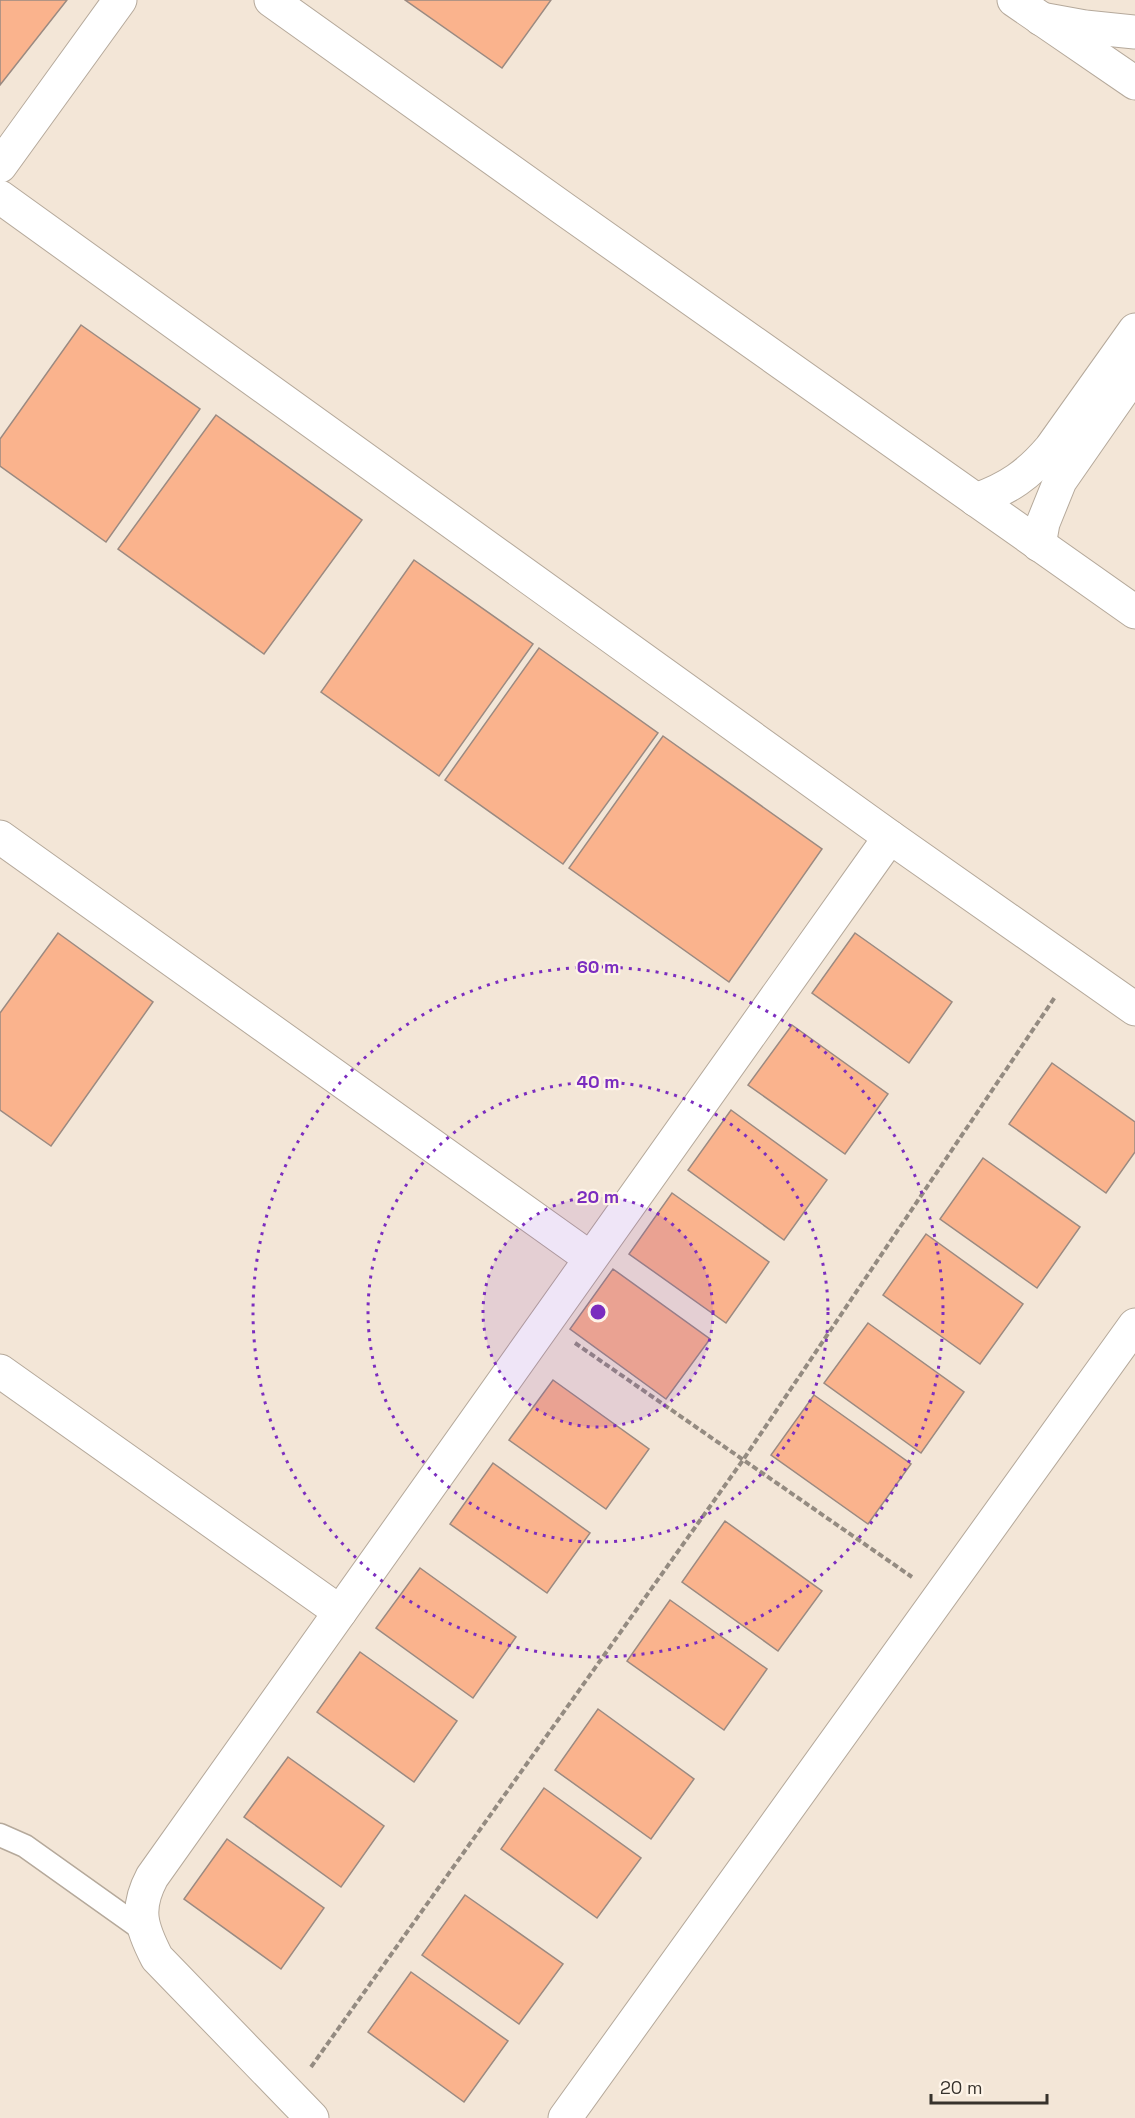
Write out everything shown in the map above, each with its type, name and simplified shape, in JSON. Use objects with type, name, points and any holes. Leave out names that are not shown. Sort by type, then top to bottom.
[{"type":"street","points":[[0,166],[120,0]]},
{"type":"street","points":[[271,0],[1135,612]]},
{"type":"street","points":[[1014,0],[1135,83]]},
{"type":"street","points":[[1041,19],[1085,27],[1135,32]]},
{"type":"street","points":[[0,197],[890,837],[1135,1009]]},
{"type":"street","points":[[975,500],[997,492],[1036,466],[1135,330]]},
{"type":"street","points":[[1039,545],[1043,523],[1060,481],[1135,373]]},
{"type":"street","points":[[0,837],[590,1258]]},
{"type":"street","points":[[302,2106],[157,1958],[143,1930],[141,1911],[144,1893],[152,1877],[890,837]]},
{"type":"street","points":[[565,2118],[1135,1325]]},
{"type":"street","points":[[0,1371],[340,1612]]},
{"type":"lane","points":[[0,1835],[25,1846],[143,1930]]},
{"type":"path","points":[[302,2106],[743,1460],[1075,967]]},
{"type":"path","points":[[545,1322],[941,1597]]},
{"type":"building","points":[[0,0],[67,0],[0,85]]},
{"type":"building","points":[[405,0],[551,0],[502,68]]},
{"type":"building","points":[[81,325],[200,409],[106,542],[0,466],[0,439]]},
{"type":"building","points":[[216,415],[362,520],[264,654],[118,549]]},
{"type":"building","points":[[414,560],[533,644],[439,776],[321,692]]},
{"type":"building","points":[[539,648],[658,733],[563,864],[445,780]]},
{"type":"building","points":[[663,736],[822,849],[729,982],[569,868]]},
{"type":"building","points":[[58,933],[153,1002],[51,1146],[0,1110],[0,1013]]},
{"type":"building","points":[[855,933],[952,1002],[909,1063],[812,993]]},
{"type":"building","points":[[792,1025],[888,1094],[845,1154],[748,1085]]},
{"type":"building","points":[[1052,1063],[1135,1122],[1135,1152],[1106,1193],[1009,1124]]},
{"type":"building","points":[[731,1110],[827,1180],[784,1240],[688,1170]]},
{"type":"building","points":[[983,1158],[1080,1227],[1037,1288],[940,1219]]},
{"type":"building","points":[[672,1193],[769,1262],[726,1323],[629,1254]]},
{"type":"building","points":[[926,1234],[1023,1304],[980,1364],[883,1295]]},
{"type":"building","points":[[613,1269],[710,1339],[666,1399],[570,1329]]},
{"type":"building","points":[[868,1323],[964,1392],[921,1453],[824,1383]]},
{"type":"building","points":[[553,1380],[649,1449],[606,1509],[509,1440]]},
{"type":"building","points":[[814,1395],[911,1464],[868,1524],[771,1455]]},
{"type":"building","points":[[493,1463],[590,1533],[547,1593],[450,1524]]},
{"type":"building","points":[[725,1521],[822,1591],[778,1651],[682,1582]]},
{"type":"building","points":[[420,1568],[516,1637],[473,1698],[376,1628]]},
{"type":"building","points":[[670,1600],[767,1669],[724,1730],[627,1661]]},
{"type":"building","points":[[360,1652],[457,1721],[414,1782],[317,1712]]},
{"type":"building","points":[[598,1709],[694,1779],[651,1839],[555,1770]]},
{"type":"building","points":[[288,1757],[384,1826],[341,1887],[244,1817]]},
{"type":"building","points":[[544,1788],[641,1858],[597,1918],[501,1849]]},
{"type":"building","points":[[227,1839],[324,1908],[281,1969],[184,1899]]},
{"type":"building","points":[[465,1895],[563,1964],[519,2024],[422,1955]]},
{"type":"building","points":[[411,1972],[508,2041],[464,2102],[368,2032]]}]
